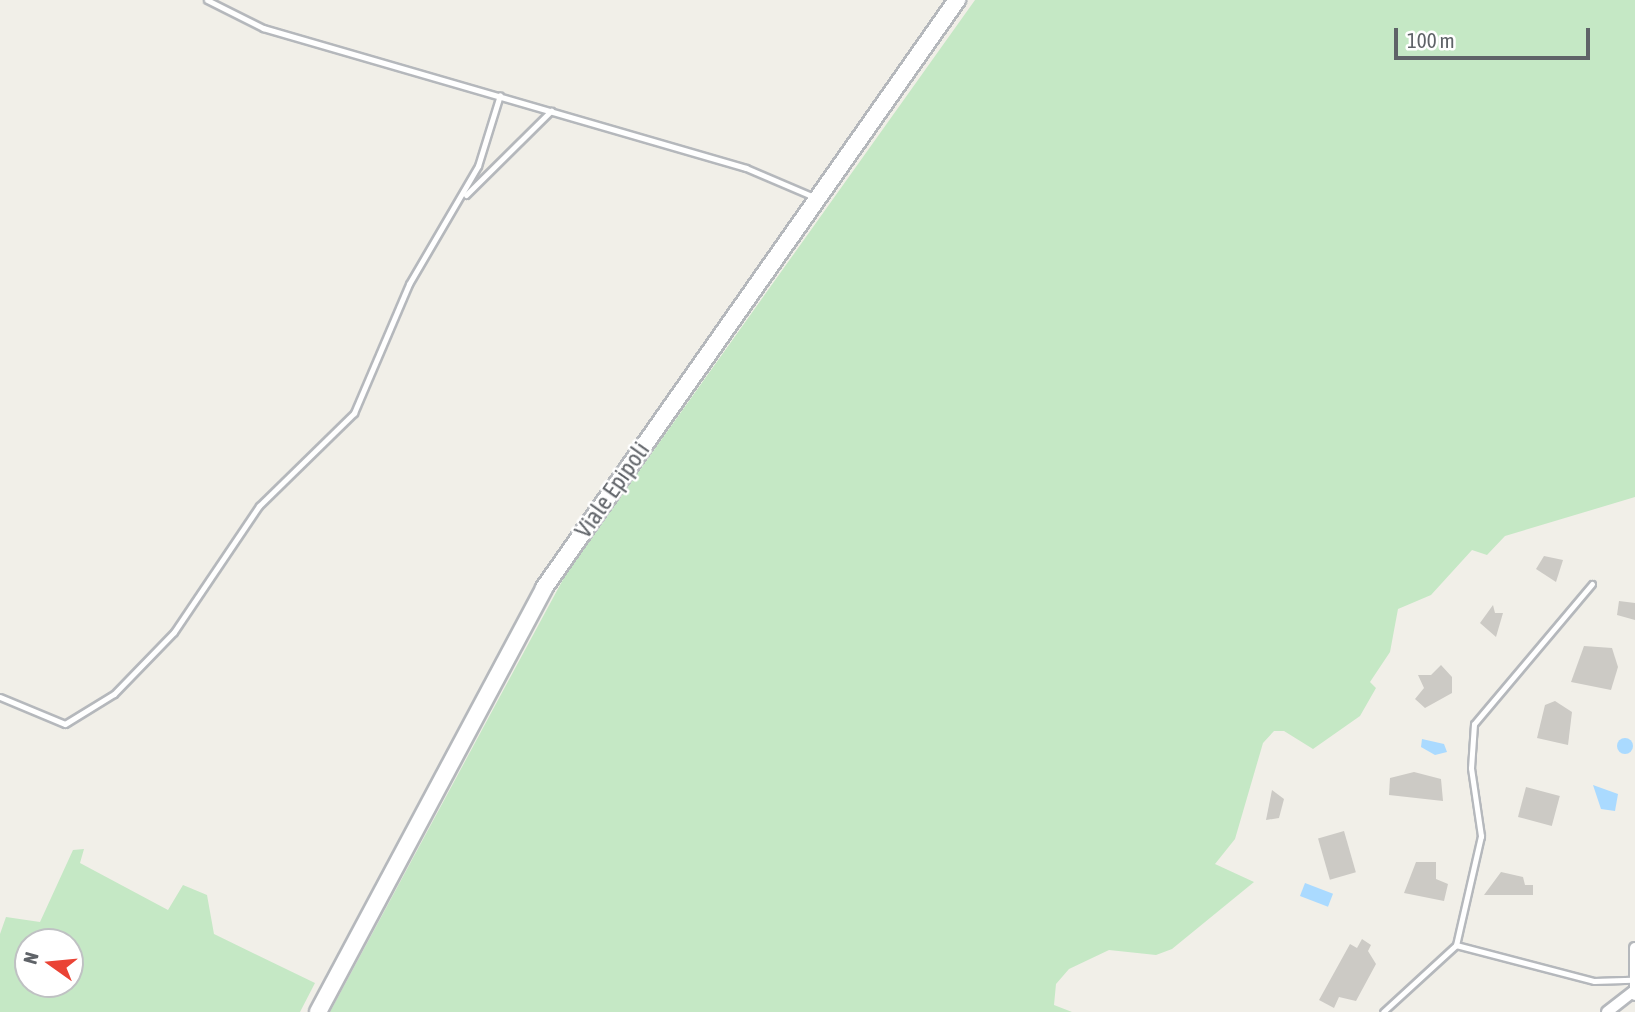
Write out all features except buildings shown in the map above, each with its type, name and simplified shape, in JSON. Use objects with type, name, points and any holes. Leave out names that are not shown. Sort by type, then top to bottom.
[{"type":"main road","name":"Viale Epipoli","points":[[318,1012],[544,588],[957,0]]},
{"type":"street","points":[[1607,1012],[1634,989],[1635,948]]},
{"type":"lane","points":[[207,0],[263,28],[746,168],[816,199]]},
{"type":"lane","points":[[0,698],[65,724],[114,694],[174,632],[259,506],[354,413],[409,284],[461,200],[500,95]]},
{"type":"lane","points":[[461,200],[551,111]]},
{"type":"lane","points":[[1383,1012],[1456,944],[1482,836],[1471,768],[1474,724],[1592,584]]},
{"type":"lane","points":[[1456,944],[1634,989]]},
{"type":"green space","points":[[975,0],[1635,0],[1635,497],[1505,536],[1487,555],[1472,550],[1431,595],[1398,609],[1390,652],[1370,682],[1376,688],[1360,716],[1313,749],[1284,731],[1274,731],[1263,743],[1235,839],[1215,864],[1254,882],[1172,949],[1156,955],[1109,950],[1069,969],[1056,984],[1054,1005],[1072,1012],[330,1012],[567,572]]},
{"type":"green space","points":[[84,849],[80,863],[168,910],[183,885],[207,895],[214,934],[315,983],[300,1012],[0,1012],[0,934],[6,917],[40,922],[73,850]]},
{"type":"water","points":[[1622,738],[1628,738],[1633,746],[1631,752],[1622,754],[1617,749],[1617,743]]},
{"type":"water","points":[[1422,739],[1444,744],[1447,752],[1435,755],[1421,747]]},
{"type":"water","points":[[1593,785],[1618,794],[1615,811],[1601,809]]},
{"type":"water","points":[[1305,883],[1333,894],[1328,907],[1300,896]]}]
